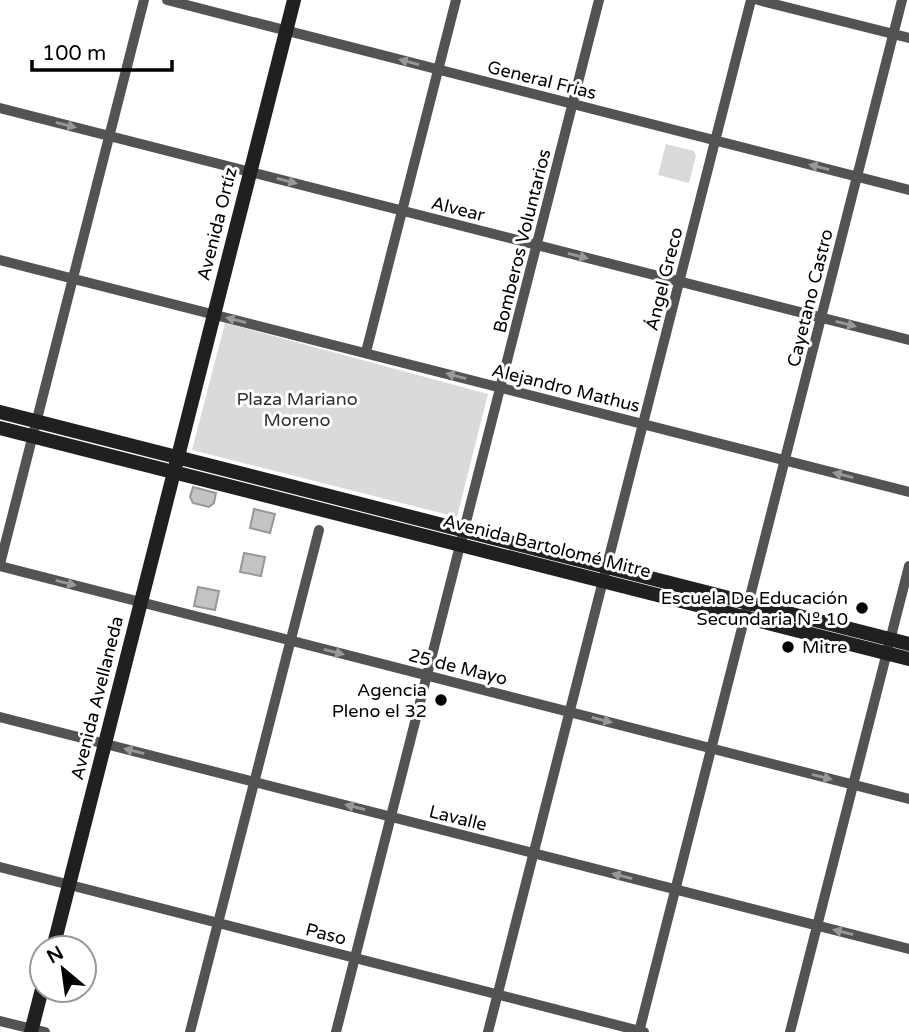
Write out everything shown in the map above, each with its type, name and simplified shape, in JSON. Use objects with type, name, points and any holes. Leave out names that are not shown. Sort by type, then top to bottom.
[{"type":"main road","name":"Avenida Ortíz","points":[[176,464],[294,0]]},
{"type":"main road","points":[[0,412],[34,429]]},
{"type":"main road","points":[[0,428],[34,429]]},
{"type":"main road","name":"Avenida Bartolomé Mitre","points":[[34,429],[889,646],[909,659]]},
{"type":"main road","name":"Avenida Avellaneda","points":[[56,934],[176,464]]},
{"type":"main road","name":"Avenida Bartolomé Mitre","points":[[889,646],[909,644]]},
{"type":"main road","points":[[36,1031],[40,1004]]},
{"type":"street","points":[[0,565],[144,0]]},
{"type":"street","name":"General Frías","points":[[167,0],[909,190]]},
{"type":"street","points":[[366,352],[456,0]]},
{"type":"street","name":"Bomberos Voluntarios","points":[[336,1032],[599,0]]},
{"type":"street","name":"Ángel Greco","points":[[488,1032],[751,0]]},
{"type":"street","points":[[758,0],[909,38]]},
{"type":"street","name":"Cayetano Castro","points":[[641,1032],[902,0]]},
{"type":"street","name":"Alvear","points":[[0,108],[909,340]]},
{"type":"street","name":"Alejandro Mathus","points":[[0,260],[909,492]]},
{"type":"street","points":[[190,1032],[319,530]]},
{"type":"street","name":"25 de Mayo","points":[[0,565],[909,799]]},
{"type":"street","points":[[790,1032],[909,566]]},
{"type":"street","name":"Lavalle","points":[[0,717],[909,949]]},
{"type":"street","name":"Paso","points":[[0,867],[641,1032]]},
{"type":"street","points":[[0,1021],[36,1031]]},
{"type":"green space","points":[[666,144],[694,151],[696,156],[689,183],[658,175]]},
{"type":"green space","name":"Plaza Mariano Moreno","points":[[225,323],[488,394],[457,517],[192,450]]},
{"type":"building","points":[[193,487],[216,493],[214,503],[209,507],[193,503],[190,497]]},
{"type":"building","points":[[254,509],[275,514],[270,533],[250,528]]},
{"type":"building","points":[[244,553],[265,557],[261,576],[240,572]]},
{"type":"building","points":[[198,587],[219,591],[215,610],[194,606]]},
{"type":"place","name":"Escuela De Educación Secundaria Nº 10","points":[[862,608]]},
{"type":"place","name":"Mitre","points":[[788,647]]},
{"type":"place","name":"Agencia Pleno el 32","points":[[441,700]]}]
